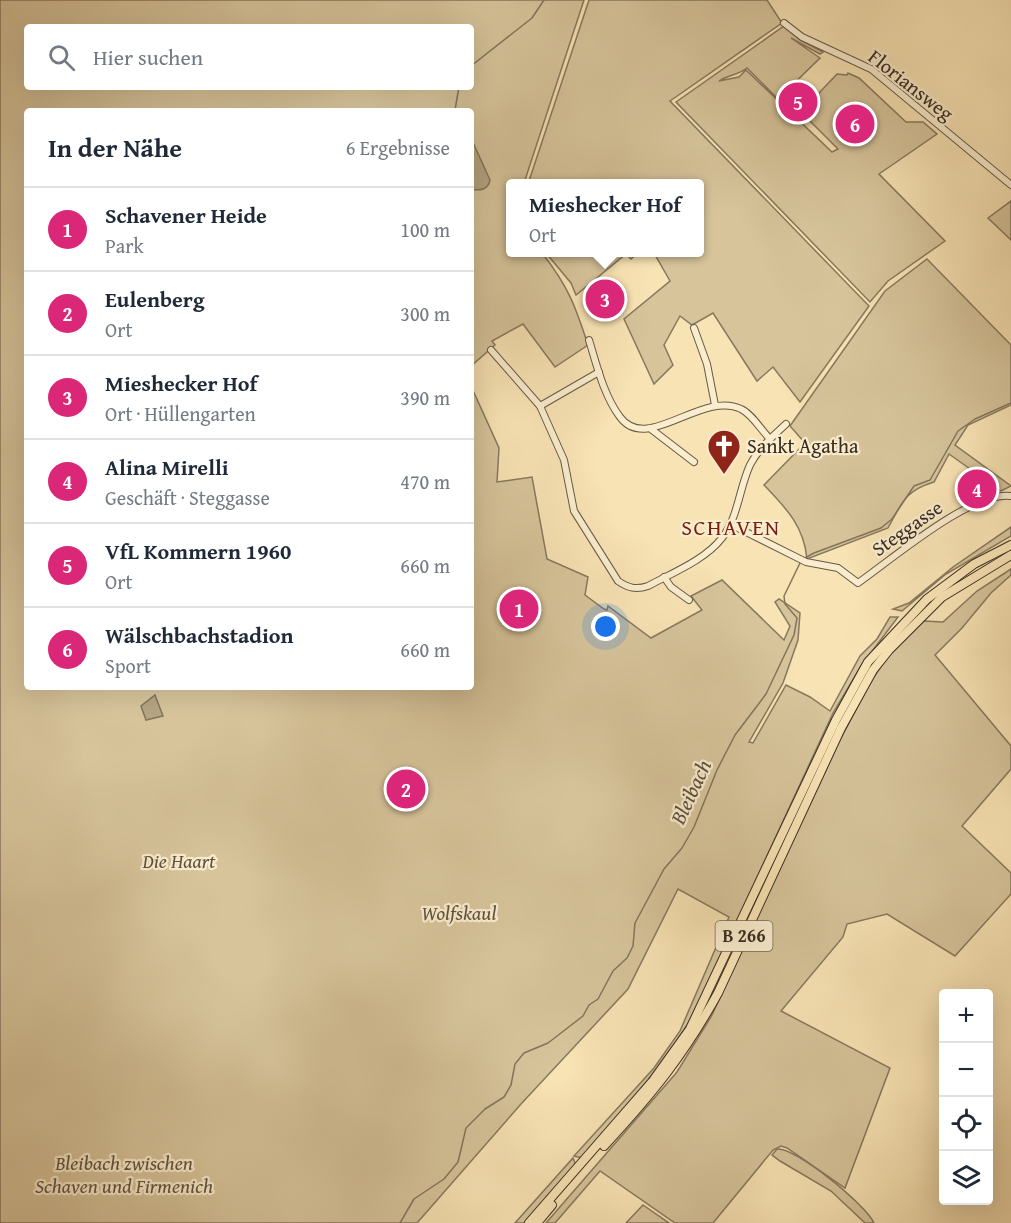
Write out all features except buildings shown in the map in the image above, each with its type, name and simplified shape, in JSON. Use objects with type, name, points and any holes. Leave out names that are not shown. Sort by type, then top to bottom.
[{"type":"main road","name":"B 266","points":[[529,1223],[652,1082],[690,1029],[836,720],[868,662],[915,610],[974,564],[1011,545]]},
{"type":"main road","name":"B 266","points":[[537,1223],[658,1087],[697,1030],[718,993],[841,728],[873,670],[912,625],[934,604],[959,585],[1011,555]]},
{"type":"street","name":"Floriansweg","points":[[784,23],[801,37],[871,69],[1011,185]]},
{"type":"street","points":[[694,328],[707,364],[714,405]]},
{"type":"street","points":[[589,340],[599,372],[621,418],[628,424],[651,429],[694,462]]},
{"type":"street","points":[[492,350],[540,406],[564,460],[574,511],[618,581],[627,587],[639,589],[664,578],[705,553],[720,540],[730,524],[750,464],[770,439],[786,424]]},
{"type":"street","points":[[540,406],[599,372]]},
{"type":"street","points":[[651,429],[714,405],[731,405],[743,410],[770,439]]},
{"type":"street","name":"Steggasse","points":[[730,524],[803,561],[831,565],[858,583],[960,511],[998,496],[1011,496]]},
{"type":"street","points":[[664,578],[671,587],[689,600]]},
{"type":"green space","points":[[0,0],[584,0],[525,179],[506,179],[506,257],[545,257],[570,296],[588,345],[555,367],[523,324],[492,341],[495,345],[474,363],[474,108],[24,108],[24,690],[474,690],[474,393],[499,448],[497,482],[532,477],[547,559],[588,577],[585,595],[604,609],[607,610],[608,606],[651,638],[702,610],[691,596],[722,580],[784,640],[790,626],[775,602],[779,599],[800,613],[798,640],[783,683],[749,742],[753,743],[786,685],[810,697],[830,711],[860,656],[877,639],[890,617],[898,617],[861,666],[833,713],[692,1018],[662,1063],[582,1158],[574,1156],[654,1068],[680,1031],[729,917],[678,889],[628,989],[521,1104],[417,1223],[0,1223]]},
{"type":"green space","points":[[589,0],[767,0],[782,23],[670,101],[869,306],[800,402],[773,367],[757,381],[713,313],[692,325],[680,316],[664,345],[673,365],[654,384],[624,319],[670,281],[656,257],[704,257],[704,179],[530,179]]},
{"type":"green space","points":[[784,26],[800,40],[823,52],[820,54],[791,38],[820,58],[778,99],[747,68],[719,81],[739,77],[746,70],[832,152],[838,149],[801,112],[837,74],[847,75],[848,73],[859,78],[906,122],[923,122],[937,134],[879,174],[945,241],[888,281],[870,302],[676,102]]},
{"type":"green space","points":[[1011,201],[1011,240],[988,218]]},
{"type":"green space","points":[[549,257],[622,257],[576,295],[571,283]]},
{"type":"green space","points":[[927,259],[1011,345],[1011,405],[968,425],[955,445],[1011,486],[1001,491],[949,454],[934,482],[916,489],[905,499],[888,528],[807,559],[802,537],[793,518],[764,485],[805,443],[790,426],[885,291]]},
{"type":"green space","points":[[1011,527],[1011,536],[946,574],[902,611],[893,609],[909,603],[953,567]]},
{"type":"green space","points":[[1011,569],[1011,575],[991,593],[962,628],[935,655],[1011,746],[1011,769],[962,826],[1011,873],[1011,894],[955,956],[887,914],[847,924],[843,937],[781,1011],[890,1068],[845,1188],[781,1146],[773,1150],[713,1223],[675,1223],[600,1171],[555,1223],[546,1223],[677,1072],[711,1017],[837,746],[871,681],[892,651],[924,621],[943,622],[977,591]]},
{"type":"green space","points":[[777,1149],[799,1157],[830,1179],[859,1204],[874,1223],[865,1223],[831,1191],[772,1155]]},
{"type":"green space","points":[[573,1158],[576,1165],[524,1223],[515,1223]]},
{"type":"green space","points":[[643,1205],[669,1223],[626,1223]]},
{"type":"shaded area","points":[[474,145],[490,180],[485,188],[474,189]]},
{"type":"shaded area","points":[[155,695],[163,716],[146,720],[141,706]]},
{"type":"waterway","points":[[474,64],[532,18],[544,0]]},
{"type":"waterway","points":[[455,108],[458,90]]},
{"type":"waterway","name":"Bleibach","points":[[803,559],[881,528],[892,519],[914,486],[930,480],[958,431],[975,419],[1011,403]]},
{"type":"waterway","name":"Bleibach","points":[[400,1223],[414,1199],[444,1179],[458,1162],[466,1128],[485,1109],[504,1097],[511,1085],[515,1064],[524,1053],[548,1043],[583,1016],[589,1005],[598,999],[613,971],[627,958],[633,946],[635,923],[664,869],[682,848],[694,827],[717,770],[735,735],[766,694],[794,635],[797,618],[785,604],[784,596],[800,563]]},
{"type":"place","name":"VfL Kommern 1960","points":[[798,102]]},
{"type":"place","name":"Wälschbachstadion","points":[[855,124]]},
{"type":"place","name":"Mieshecker Hof","points":[[605,299]]},
{"type":"place","name":"Sankt Agatha","points":[[724,475]]},
{"type":"place","name":"Alina Mirelli","points":[[977,489]]},
{"type":"place","name":"Schavener Heide","points":[[519,609]]},
{"type":"place","name":"Eulenberg","points":[[406,789]]},
{"type":"district","name":"SCHAVEN","points":[[731,527]]},
{"type":"park label","name":"Die Haart","points":[[179,861]]},
{"type":"park label","name":"Wolfskaul","points":[[459,913]]},
{"type":"park label","name":"Bleibach zwischen Schaven und Firmenich","points":[[124,1174]]}]
